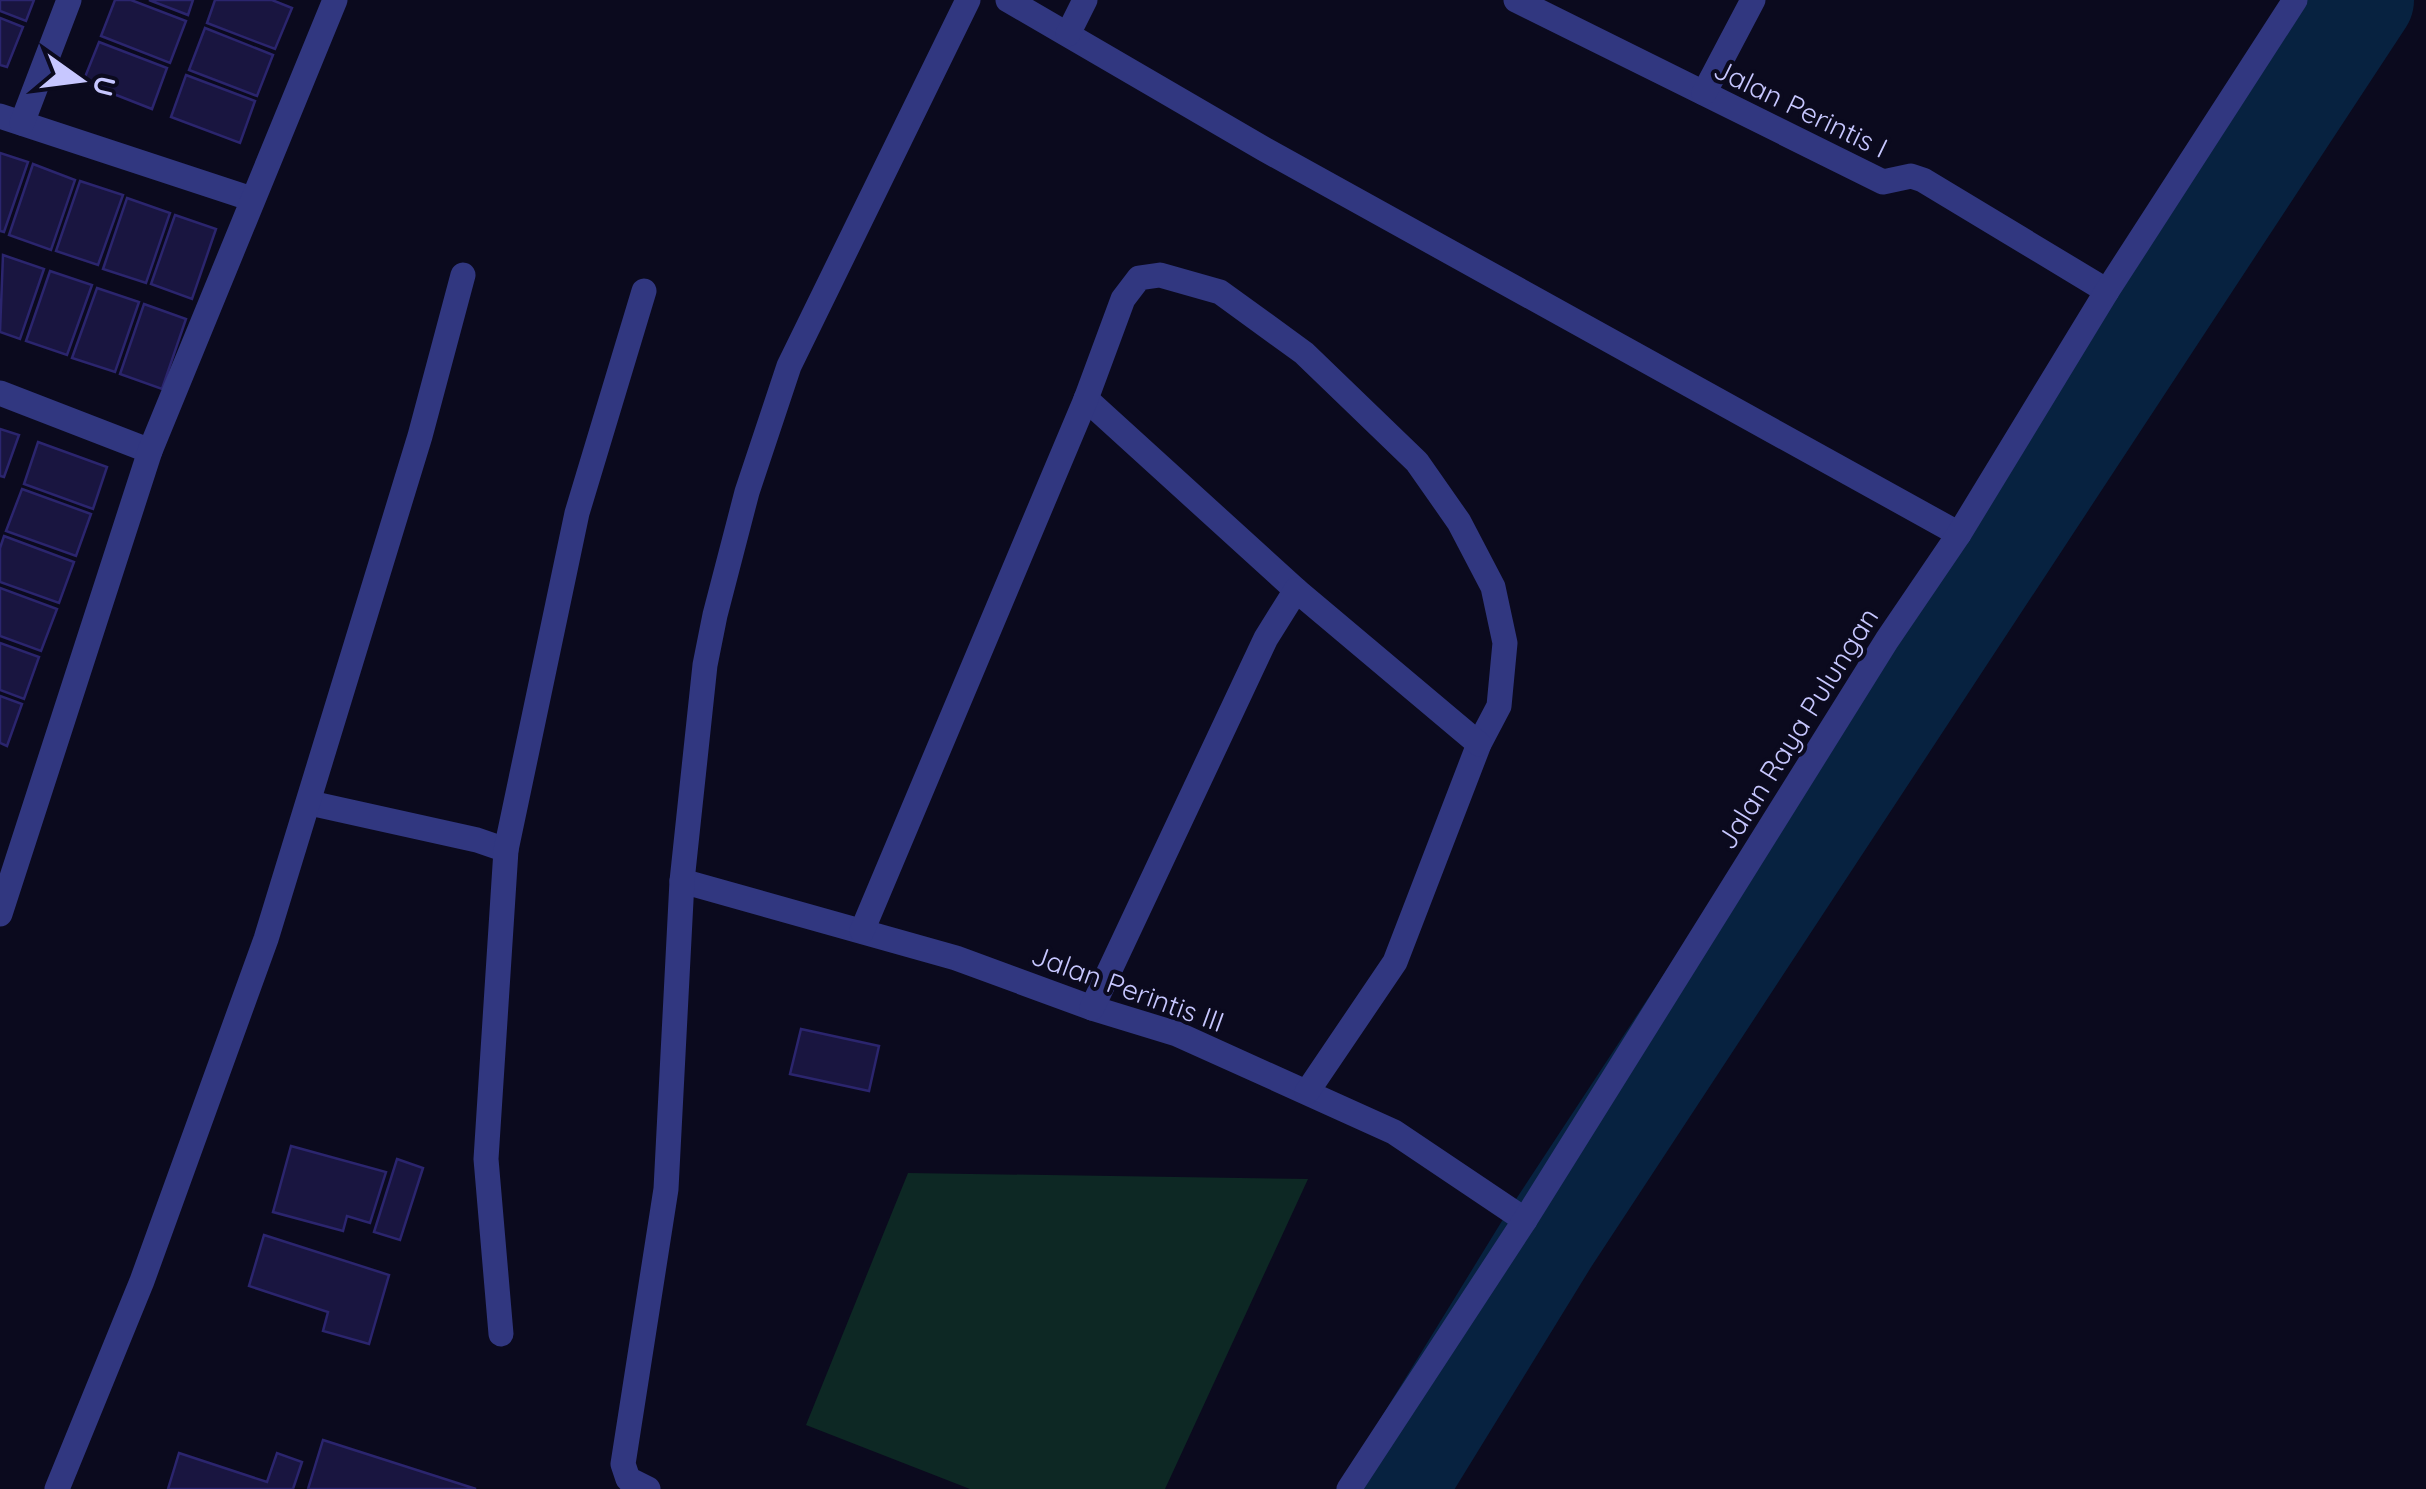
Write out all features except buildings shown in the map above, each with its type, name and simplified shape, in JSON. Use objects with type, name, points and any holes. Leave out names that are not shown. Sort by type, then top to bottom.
[{"type":"street","points":[[69,0],[11,120],[252,199]]},
{"type":"street","points":[[0,914],[150,451],[334,0]]},
{"type":"street","points":[[648,1489],[628,1479],[622,1464],[666,1188],[682,881],[705,666],[715,616],[753,474],[789,366],[968,0]]},
{"type":"street","points":[[1008,0],[1264,149],[1959,534]]},
{"type":"street","points":[[1068,34],[1085,0]]},
{"type":"street","name":"Jalan Perintis I","points":[[1516,0],[1883,182],[1911,176],[1923,180],[2106,290]]},
{"type":"street","points":[[1704,93],[1752,0]]},
{"type":"street","name":"Jalan Raya Pulungan","points":[[1349,1489],[1524,1220],[1887,640],[1959,534],[2106,290],[2295,0]]},
{"type":"street","points":[[862,932],[1086,399],[1123,299],[1139,278],[1160,274],[1220,292],[1304,353],[1416,462],[1459,522],[1493,586],[1505,643],[1499,706],[1479,744],[1395,962],[1307,1092]]},
{"type":"street","points":[[57,1489],[142,1281],[266,939],[420,436],[462,275]]},
{"type":"street","points":[[501,1334],[486,1159],[506,850],[577,512],[644,291]]},
{"type":"street","points":[[0,393],[150,451]]},
{"type":"street","points":[[1086,399],[1296,590],[1479,744]]},
{"type":"street","points":[[1092,1008],[1266,638],[1296,590]]},
{"type":"street","points":[[310,803],[506,850]]},
{"type":"street","name":"Jalan Perintis III","points":[[682,881],[956,958],[1176,1034],[1394,1132],[1524,1220]]},
{"type":"green space","points":[[908,1173],[1308,1179],[1165,1489],[970,1489],[806,1425]]},
{"type":"waterway","points":[[1396,1489],[1549,1240],[2364,0]]}]
